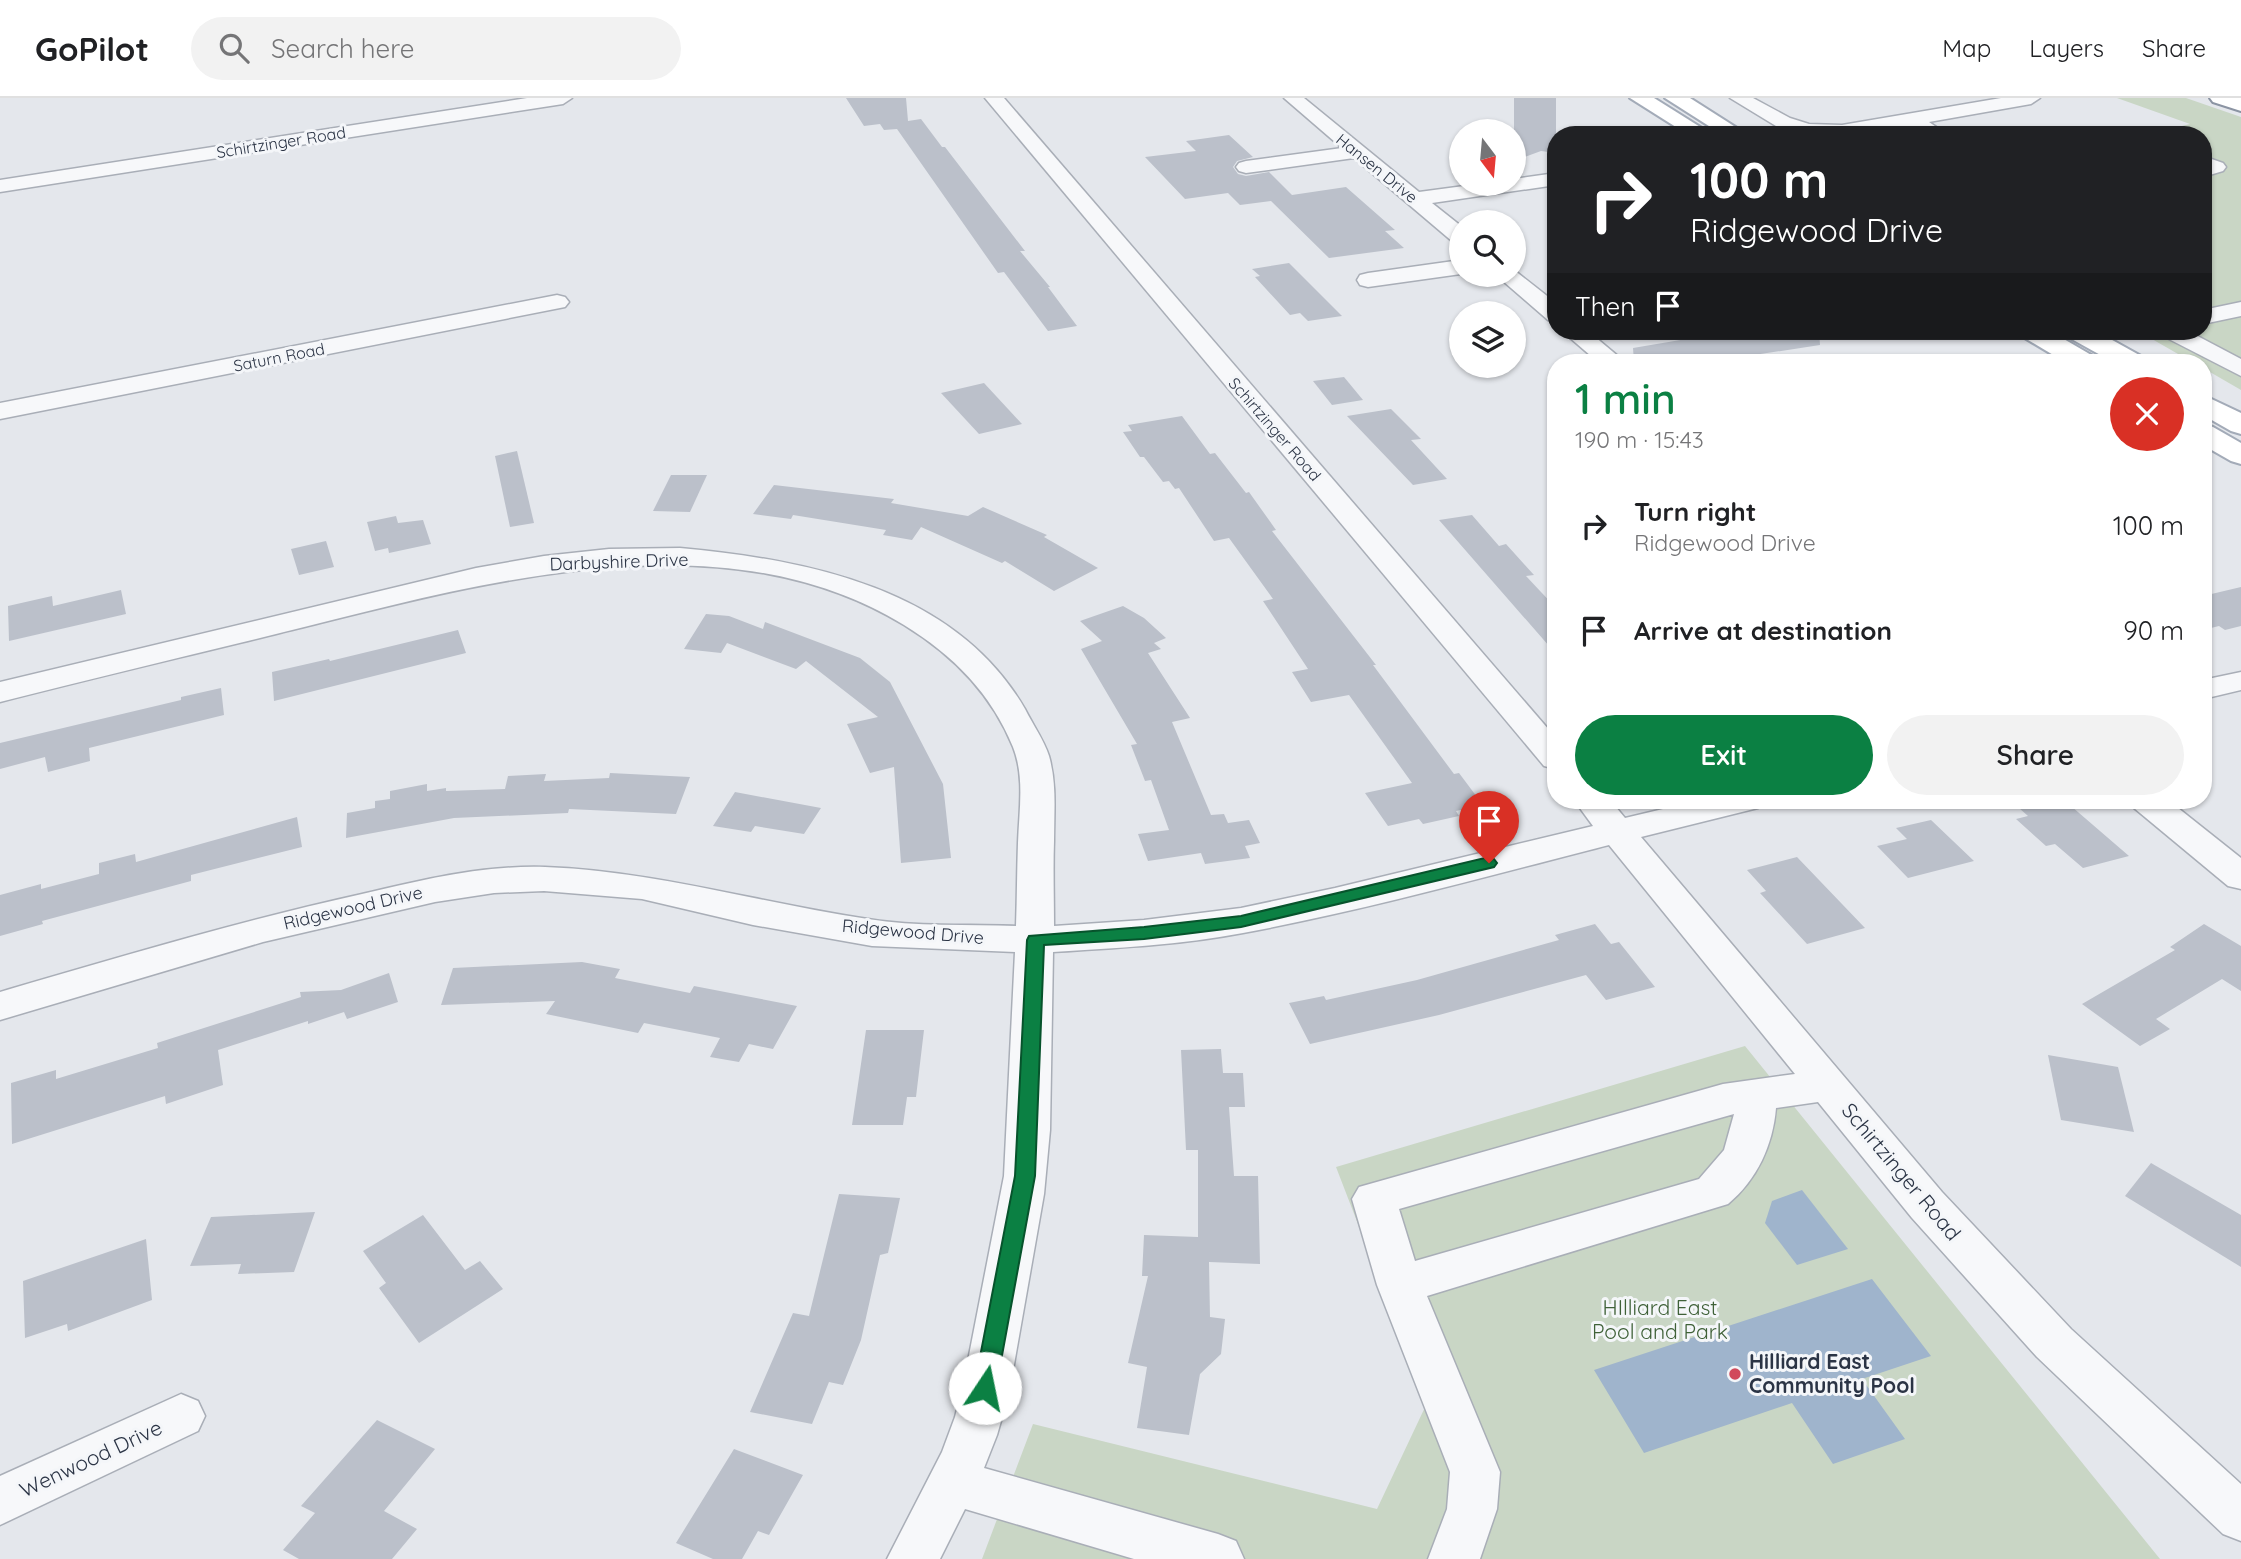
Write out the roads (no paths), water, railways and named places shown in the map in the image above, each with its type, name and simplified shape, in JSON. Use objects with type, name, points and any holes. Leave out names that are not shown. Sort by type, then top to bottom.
[{"type":"main road","points":[[1640,98],[1687,126]]},
{"type":"main road","points":[[1675,98],[1723,126]]},
{"type":"main road","points":[[2220,98],[2241,105]]},
{"type":"main road","points":[[2047,340],[2071,354]]},
{"type":"main road","points":[[2093,340],[2118,354]]},
{"type":"main road","points":[[2212,408],[2241,425]]},
{"type":"main road","points":[[2212,438],[2241,456]]},
{"type":"street","name":"Schirtzinger Road","points":[[0,186],[563,98]]},
{"type":"street","name":"Schirtzinger Road","points":[[994,98],[1547,748]]},
{"type":"street","name":"Hansen Drive","points":[[1293,98],[1449,227]]},
{"type":"street","points":[[1739,98],[1792,126]]},
{"type":"street","points":[[1873,126],[2031,98]]},
{"type":"street","points":[[1911,120],[1922,126]]},
{"type":"street","points":[[1246,167],[1357,152]]},
{"type":"street","points":[[1415,199],[1547,180]]},
{"type":"street","points":[[1368,280],[1449,269]]},
{"type":"street","points":[[1521,287],[1547,308]]},
{"type":"street","name":"Saturn Road","points":[[0,411],[557,302]]},
{"type":"street","points":[[2212,315],[2241,309]]},
{"type":"street","points":[[1585,340],[1603,354]]},
{"type":"street","points":[[2188,340],[2241,369]]},
{"type":"street","name":"Darbyshire Drive","points":[[0,692],[430,587],[544,564],[597,559],[707,559],[758,565],[809,576],[853,588],[895,605],[935,628],[967,653],[990,678],[1013,710],[1032,752],[1037,786],[1035,940],[1025,1176],[980,1414],[952,1482],[913,1559]]},
{"type":"street","points":[[2212,688],[2241,681]]},
{"type":"street","name":"Schirtzinger Road","points":[[1599,809],[1927,1205],[2054,1343],[2241,1517]]},
{"type":"street","name":"Ridgewood Drive","points":[[0,1006],[261,929],[396,898],[494,881],[544,879],[642,887],[753,912],[872,933],[1035,940],[1144,933],[1241,921],[1335,901],[1709,809]]},
{"type":"street","points":[[2157,809],[2241,877]]},
{"type":"street","points":[[1454,1559],[1472,1509],[1475,1472],[1400,1285],[1374,1199],[1723,1100],[1827,1084]]},
{"type":"street","points":[[1400,1285],[1713,1192],[1744,1153],[1757,1115],[1755,1095]]},
{"type":"street","name":"Wenwood Drive","points":[[0,1501],[181,1416]]},
{"type":"street","points":[[952,1482],[1218,1559]]},
{"type":"water","points":[[1802,1190],[1848,1249],[1797,1265],[1765,1223],[1772,1201]]},
{"type":"water","name":"Hilliard East Community Pool","points":[[1872,1279],[1931,1356],[1862,1379],[1905,1439],[1833,1464],[1792,1403],[1644,1453],[1594,1370]]},
{"type":"place","name":"Hilliard East Community Pool","points":[[1735,1374]]},
{"type":"park label","name":"HIlliard East Pool and Park","points":[[1660,1320]]}]
